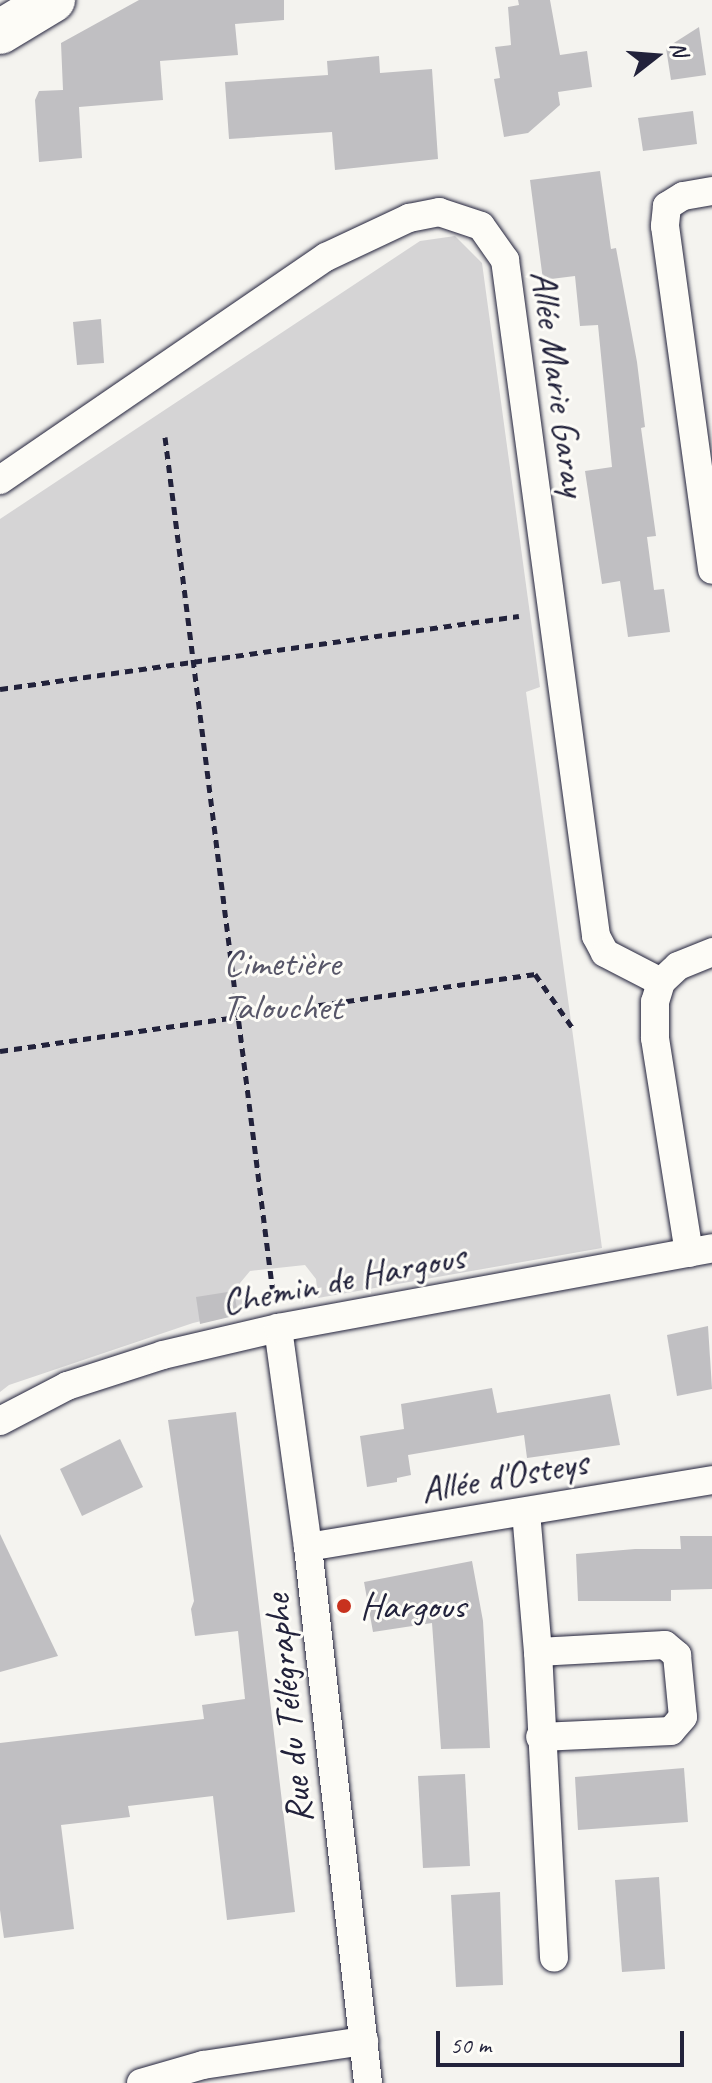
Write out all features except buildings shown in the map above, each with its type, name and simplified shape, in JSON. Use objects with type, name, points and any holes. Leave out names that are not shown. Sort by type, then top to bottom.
[{"type":"main road","points":[[0,32],[53,0]]},
{"type":"street","points":[[712,191],[683,196],[667,206],[665,226],[712,570]]},
{"type":"street","name":"Allée Marie Garay","points":[[0,480],[326,257],[409,218],[439,212],[481,226],[505,260],[596,936],[605,953],[661,982]]},
{"type":"street","points":[[700,1251],[655,1038],[655,1002],[661,982],[678,966],[712,952]]},
{"type":"street","name":"Chemin de Hargous","points":[[0,1421],[67,1386],[126,1364],[278,1328],[700,1251]]},
{"type":"street","name":"Rue du Télégraphe","points":[[278,1328],[308,1547],[368,2083]]},
{"type":"street","name":"Allée d'Osteys","points":[[308,1547],[712,1480]]},
{"type":"street","points":[[526,1512],[538,1652],[540,1737],[554,1958]]},
{"type":"street","points":[[538,1652],[665,1645],[677,1655],[683,1717],[671,1731],[540,1737]]},
{"type":"street","points":[[141,2083],[203,2065],[364,2041]]},
{"type":"path","points":[[165,437],[236,1017],[278,1328]]},
{"type":"path","points":[[0,689],[519,616]]},
{"type":"path","points":[[0,1051],[535,974],[572,1027]]},
{"type":"green space","name":"Cimetière Talouchet","points":[[455,236],[482,263],[540,687],[526,692],[602,1248],[318,1298],[316,1279],[305,1265],[250,1271],[240,1283],[243,1311],[193,1323],[9,1385],[0,1392],[0,519],[420,241]]},
{"type":"place","name":"Hargous","points":[[344,1606]]}]
